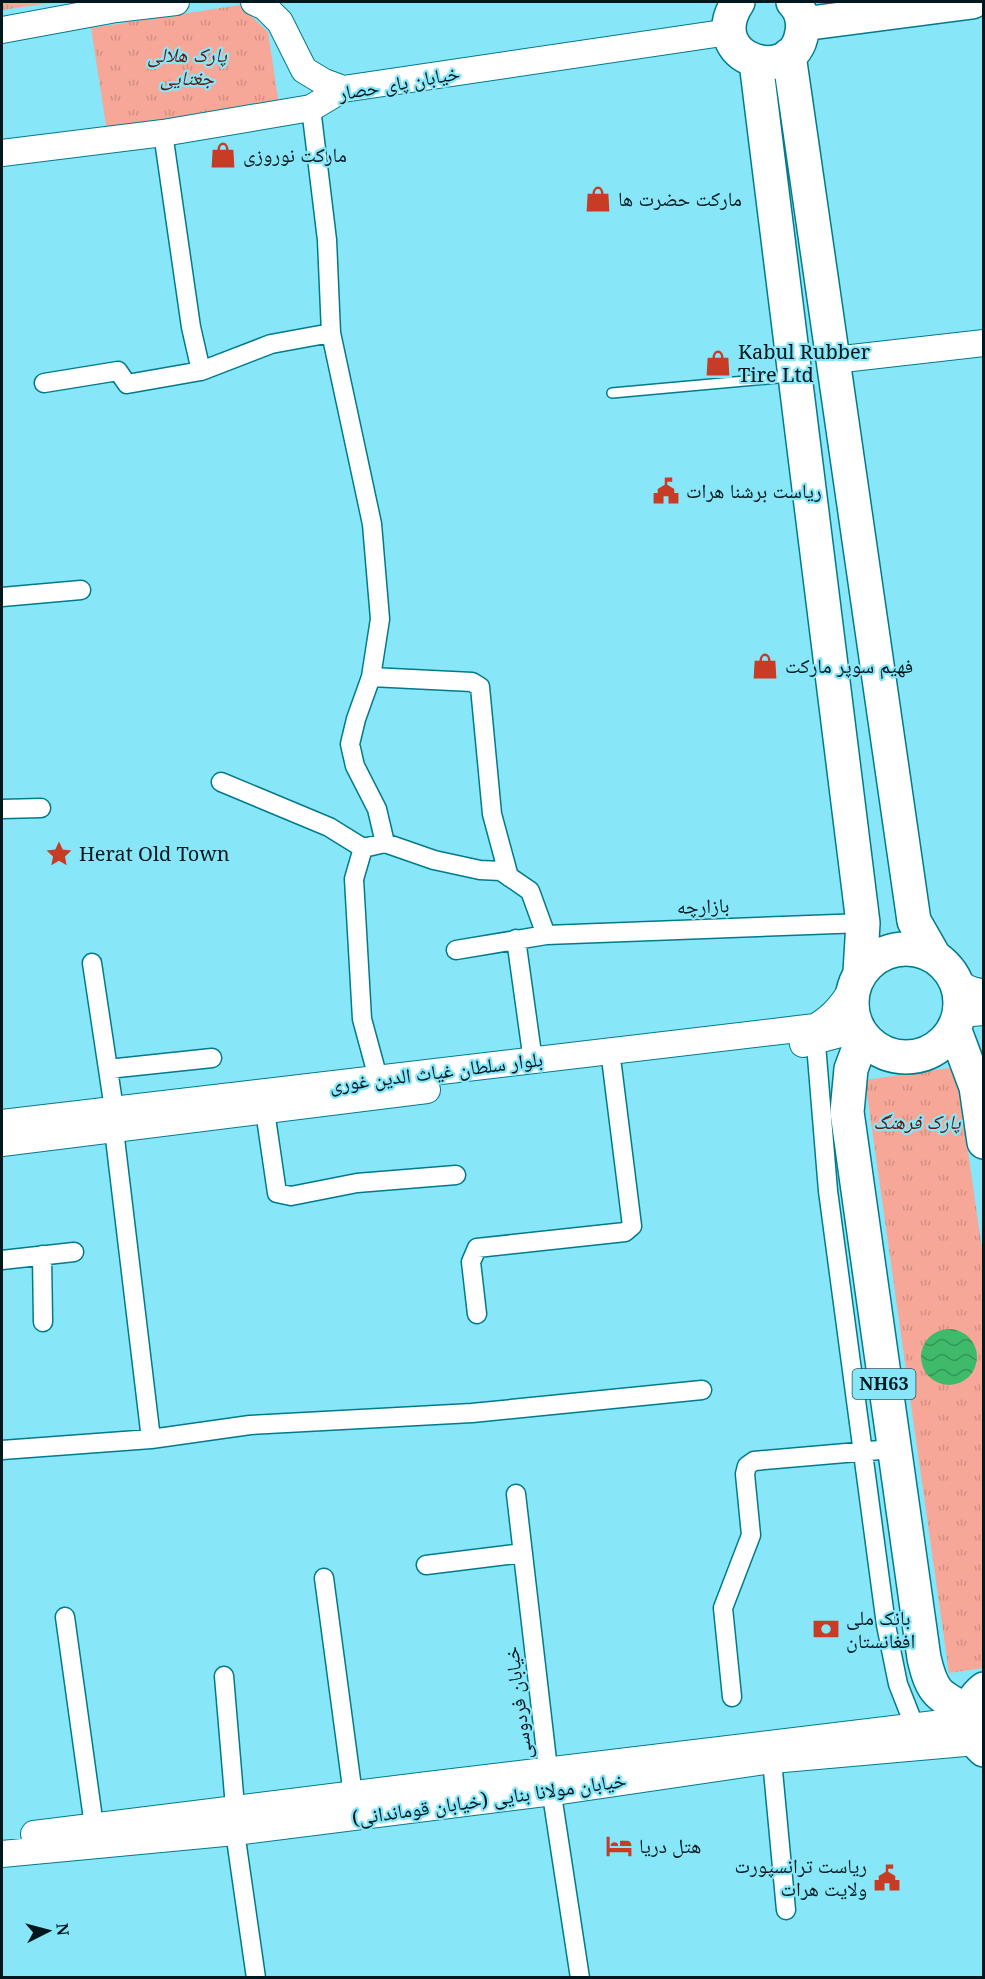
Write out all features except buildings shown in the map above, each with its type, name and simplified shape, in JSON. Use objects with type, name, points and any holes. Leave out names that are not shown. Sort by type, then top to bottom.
[{"type":"highway","points":[[738,2],[729,21],[729,32],[738,51],[756,62],[767,63],[789,55],[797,46],[798,13],[972,2]]},
{"type":"highway","points":[[789,55],[914,921],[959,991],[966,1018],[984,1142]]},
{"type":"highway","points":[[756,62],[862,922],[852,1016],[861,1033],[885,1053],[911,1058],[928,1053],[943,1043],[966,1018]]},
{"type":"highway","points":[[857,980],[872,960],[894,950],[919,950],[942,963]]},
{"type":"highway","name":"NH63","points":[[861,1033],[850,1069],[846,1112],[877,1450],[930,1683],[944,1699],[976,1722]]},
{"type":"street","points":[[2,30],[116,9],[176,2]]},
{"type":"street","points":[[254,2],[265,7],[280,22],[304,70],[311,108],[327,240],[331,333],[372,524],[380,619],[371,678],[356,719],[350,744],[356,766],[377,809],[385,843]]},
{"type":"street","name":"خیابان پای حصار","points":[[2,153],[163,133],[311,108],[343,89],[729,32]]},
{"type":"street","points":[[304,70],[324,82],[343,89]]},
{"type":"street","points":[[163,133],[191,327],[201,372]]},
{"type":"street","points":[[44,383],[118,371],[128,384],[147,383],[201,372],[271,344],[331,333]]},
{"type":"street","points":[[834,360],[984,343]]},
{"type":"street","points":[[2,597],[81,590]]},
{"type":"street","points":[[371,678],[472,682],[480,687],[492,814],[509,877]]},
{"type":"street","points":[[221,782],[329,827],[363,848],[385,843],[434,860],[480,870],[501,871],[530,891],[546,935]]},
{"type":"street","points":[[2,809],[41,808]]},
{"type":"street","points":[[363,848],[354,879],[362,1019],[378,1078]]},
{"type":"street","name":"بازارچه","points":[[456,950],[546,935],[862,922]]},
{"type":"street","points":[[516,939],[533,1061]]},
{"type":"street","points":[[92,963],[108,1068],[151,1439]]},
{"type":"street","points":[[942,963],[957,982],[974,991],[984,992]]},
{"type":"street","points":[[857,980],[844,1003],[814,1035],[828,1191],[877,1450],[886,1625],[898,1684],[912,1726],[926,1748]]},
{"type":"street","points":[[2,1143],[114,1119],[265,1111],[612,1066],[814,1035],[861,1033]]},
{"type":"street","name":"بلوار سلطان غیاث الدین غوری","points":[[2,1123],[114,1119],[378,1078],[814,1035]]},
{"type":"street","points":[[108,1068],[212,1058]]},
{"type":"street","points":[[477,1314],[471,1262],[477,1248],[625,1232],[632,1226],[612,1066]]},
{"type":"street","points":[[265,1111],[277,1193],[291,1196],[357,1183],[456,1175]]},
{"type":"street","points":[[2,1260],[74,1252]]},
{"type":"street","points":[[42,1255],[44,1322]]},
{"type":"street","points":[[2,1450],[151,1439],[250,1425],[472,1413],[702,1390]]},
{"type":"street","points":[[732,1697],[723,1608],[751,1535],[745,1474],[747,1466],[754,1461],[877,1450]]},
{"type":"street","name":"خیابان فردوسی","points":[[516,1494],[550,1780],[580,1977]]},
{"type":"street","points":[[426,1565],[523,1553]]},
{"type":"street","points":[[324,1578],[353,1795]]},
{"type":"street","points":[[64,1617],[94,1826]]},
{"type":"street","points":[[224,1676],[235,1807]]},
{"type":"street","name":"خیابان مولانا بنایی (خیابان قوماندانی)","points":[[2,1854],[235,1832],[550,1780],[912,1726],[976,1722]]},
{"type":"street","name":"خیابان مولانا بنایی (خیابان قوماندانی)","points":[[2,1838],[235,1807],[353,1795],[926,1748],[976,1722]]},
{"type":"street","points":[[772,1760],[786,1910]]},
{"type":"street","points":[[235,1832],[256,1977]]},
{"type":"lane","points":[[612,393],[794,376]]},
{"type":"green space","points":[[2,2],[57,2],[2,10]]},
{"type":"green space","name":"پارک هلالی جغتایی","points":[[240,5],[268,32],[279,105],[107,132],[91,28]]},
{"type":"green space","name":"پارک فرهنگ","points":[[956,1067],[984,1263],[983,1668],[949,1673],[865,1080]]},
{"type":"water","points":[[943,1329],[955,1329],[965,1333],[973,1341],[977,1357],[973,1373],[965,1381],[955,1385],[943,1385],[933,1381],[925,1373],[921,1363],[921,1351],[925,1341],[933,1333]]},
{"type":"place","name":"مارکت نوروزی","points":[[223,155]]},
{"type":"place","name":"مارکت حضرت ها","points":[[598,199]]},
{"type":"place","name":"Kabul Rubber Tire Ltd","points":[[718,363]]},
{"type":"place","name":"ریاست برشنا هرات","points":[[666,491]]},
{"type":"place","name":"فهیم سوپر مارکت","points":[[765,666]]},
{"type":"place","name":"Herat Old Town","points":[[59,854]]},
{"type":"place","name":"بانک ملی افغانستان","points":[[826,1629]]},
{"type":"place","name":"هتل دریا","points":[[619,1846]]},
{"type":"place","name":"ریاست ترانسپورت ولایت هرات","points":[[887,1878]]}]
